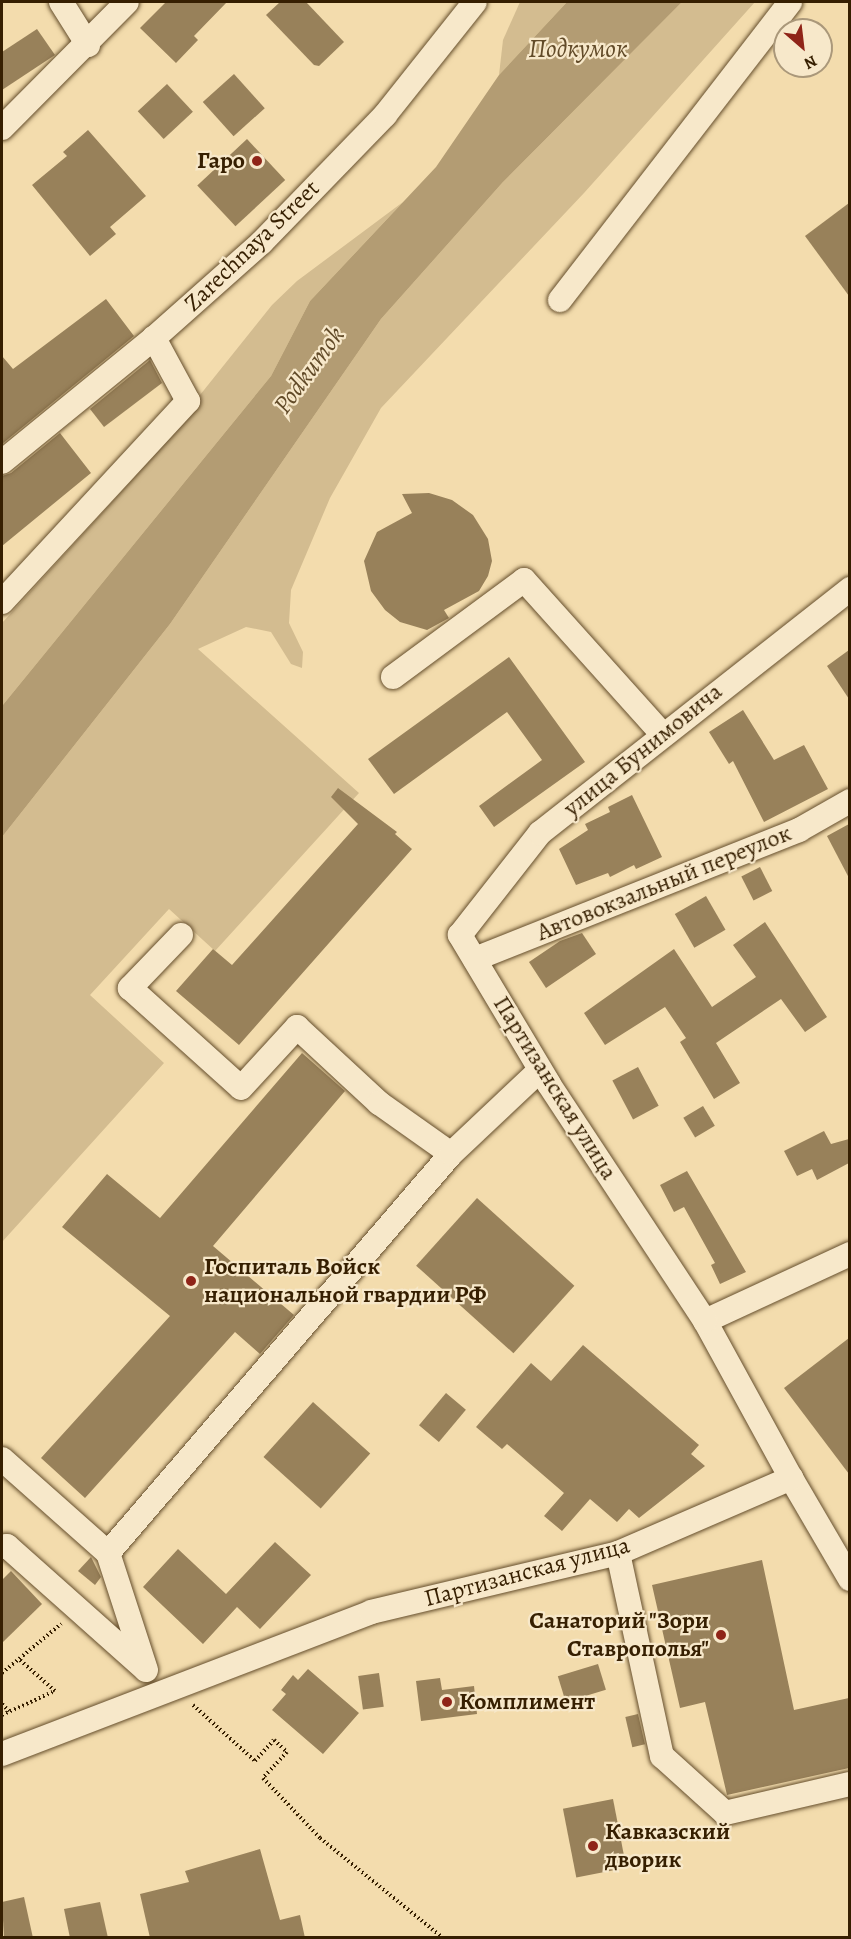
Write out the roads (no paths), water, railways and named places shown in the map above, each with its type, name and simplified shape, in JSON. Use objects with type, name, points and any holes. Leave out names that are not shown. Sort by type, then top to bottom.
[{"type":"street","points":[[61,2],[88,45]]},
{"type":"street","points":[[2,128],[88,45],[127,2]]},
{"type":"street","name":"Zarechnaya Street","points":[[2,462],[153,338],[262,242],[377,123],[475,2]]},
{"type":"street","points":[[560,300],[790,2]]},
{"type":"street","points":[[2,602],[188,401],[153,338]]},
{"type":"street","points":[[393,676],[524,580],[662,734]]},
{"type":"street","name":"улица Бунимовича","points":[[460,935],[540,833],[662,734],[849,589]]},
{"type":"street","name":"Автовокзальный переулок","points":[[475,959],[799,830],[849,801]]},
{"type":"street","points":[[181,935],[130,988],[241,1088],[297,1027],[379,1102],[451,1154]]},
{"type":"street","name":"Партизанская улица","points":[[2,1754],[371,1612],[618,1553],[791,1478],[705,1321],[540,1070],[460,935]]},
{"type":"street","points":[[108,1553],[451,1154],[540,1070]]},
{"type":"street","points":[[705,1321],[849,1254]]},
{"type":"street","points":[[2,1459],[108,1553],[146,1670]]},
{"type":"street","points":[[791,1478],[849,1579]]},
{"type":"street","points":[[2,1547],[7,1546],[146,1670],[175,1688]]},
{"type":"street","points":[[618,1553],[662,1756],[725,1812],[849,1784]]},
{"type":"water","name":"Подкумок","points":[[567,2],[682,2],[503,182],[381,319],[170,624],[2,837],[2,706],[271,376],[310,301],[436,167],[499,75]]},
{"type":"place","name":"Гаро","points":[[257,161]]},
{"type":"place","name":"Госпиталь Войск национальной гвардии РФ","points":[[191,1281]]},
{"type":"place","name":"Санаторий \"Зори Ставрополья\"","points":[[721,1635]]},
{"type":"place","name":"Комплимент","points":[[447,1702]]},
{"type":"place","name":"Кавказский дворик","points":[[593,1846]]},
{"type":"water label","name":"Podkumok","points":[[309,370]]}]
